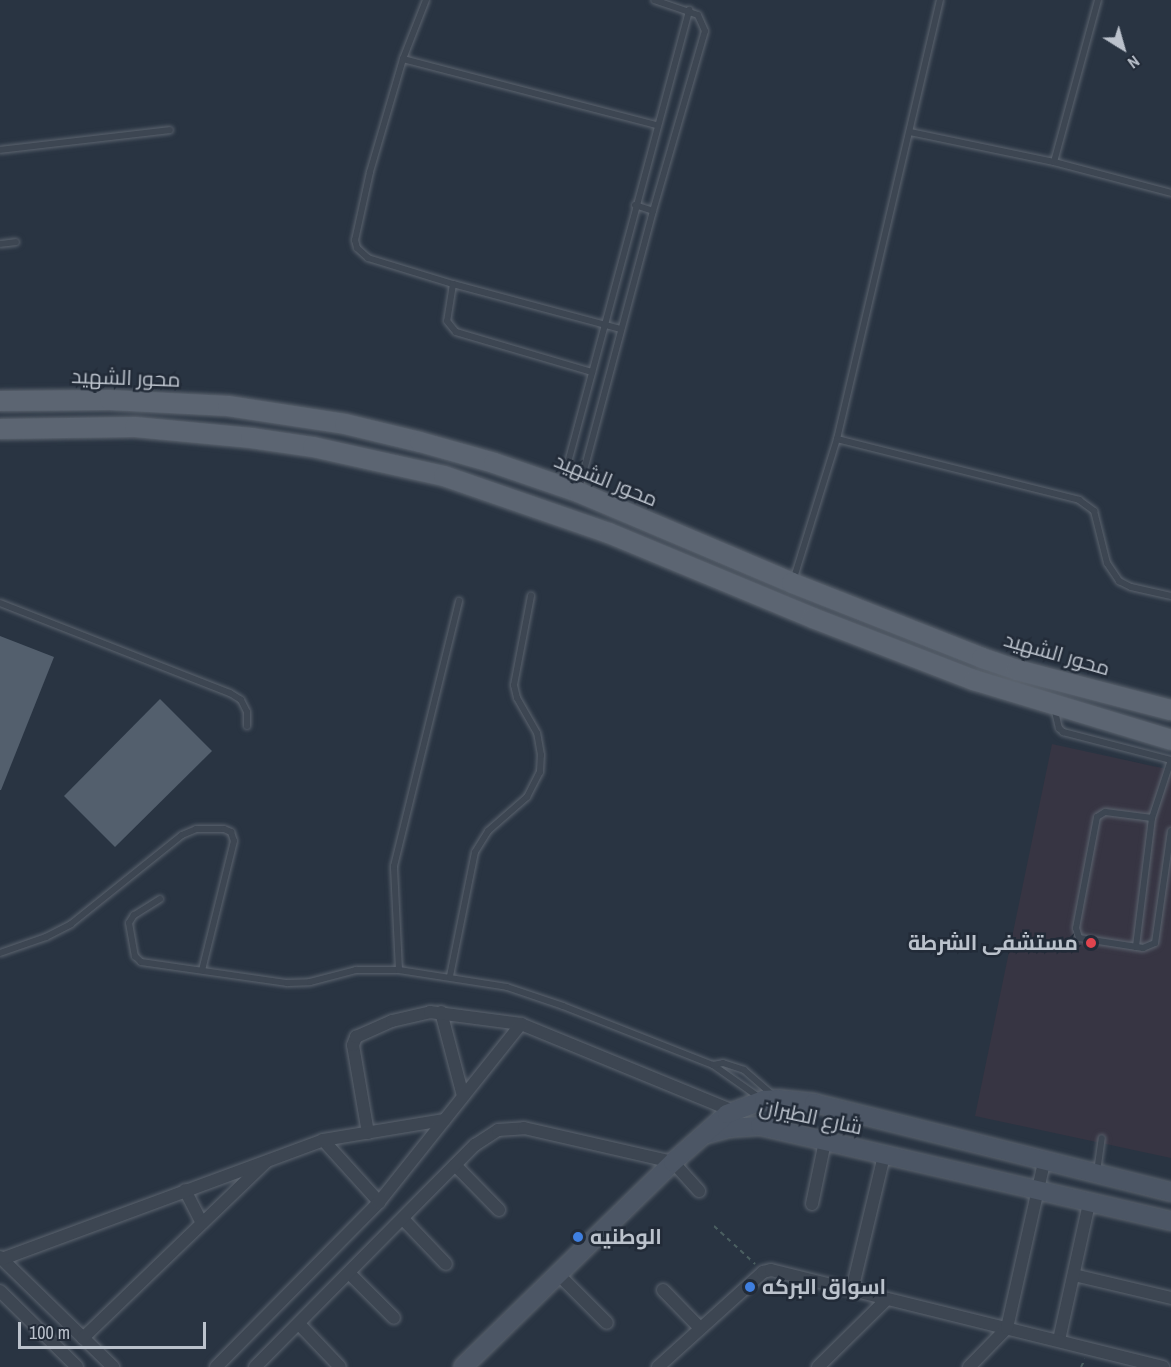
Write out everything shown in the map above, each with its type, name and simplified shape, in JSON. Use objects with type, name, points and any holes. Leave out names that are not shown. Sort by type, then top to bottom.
[{"type":"main road","name":"محور الشهيد","points":[[0,401],[50,399],[165,402],[299,416],[420,442],[494,463],[570,489],[792,583],[1017,670],[1171,710]]},
{"type":"main road","points":[[0,429],[135,428],[251,438],[313,447],[444,476],[609,533],[936,666],[1171,740]]},
{"type":"main road","points":[[771,1100],[766,1116],[777,1130]]},
{"type":"main road","name":"شارع الطيران","points":[[705,1134],[733,1111],[771,1100],[814,1103],[1171,1192]]},
{"type":"main road","name":"شارع الطيران","points":[[705,1134],[748,1126],[777,1130],[1171,1221]]},
{"type":"main road","points":[[472,1364],[558,1274],[705,1134]]},
{"type":"street","points":[[441,1012],[463,1096]]},
{"type":"street","points":[[368,1133],[353,1045],[356,1037],[364,1031],[411,1015],[441,1012],[521,1024],[733,1111]]},
{"type":"street","points":[[216,1367],[379,1202],[521,1024]]},
{"type":"street","points":[[113,1367],[1,1258],[322,1140],[444,1120]]},
{"type":"street","points":[[255,1367],[486,1136],[511,1127],[524,1128],[673,1162],[699,1191]]},
{"type":"street","points":[[322,1140],[379,1202]]},
{"type":"street","points":[[812,1204],[825,1142]]},
{"type":"street","points":[[852,1290],[884,1156]]},
{"type":"street","points":[[83,1338],[271,1157]]},
{"type":"street","points":[[969,1367],[1007,1328],[1044,1162]]},
{"type":"street","points":[[455,1165],[499,1210]]},
{"type":"street","points":[[184,1190],[202,1223]]},
{"type":"street","points":[[1059,1340],[1089,1203]]},
{"type":"street","points":[[403,1219],[446,1264]]},
{"type":"street","points":[[659,1367],[699,1327],[764,1272],[778,1271],[1163,1367]]},
{"type":"street","points":[[350,1274],[394,1318]]},
{"type":"street","points":[[558,1274],[607,1323]]},
{"type":"street","points":[[1074,1275],[1171,1298]]},
{"type":"street","points":[[663,1290],[699,1327]]},
{"type":"street","points":[[0,1291],[77,1367]]},
{"type":"street","points":[[818,1367],[887,1299]]},
{"type":"street","points":[[299,1324],[340,1367]]},
{"type":"lane","points":[[426,0],[403,59],[370,172],[355,240],[357,248],[368,258],[453,284],[621,329]]},
{"type":"lane","points":[[570,489],[621,329],[705,31],[698,15],[689,10],[654,0]]},
{"type":"lane","points":[[792,583],[837,439],[940,0]]},
{"type":"lane","points":[[1054,162],[1098,0]]},
{"type":"lane","points":[[570,489],[592,372],[689,10]]},
{"type":"lane","points":[[403,59],[657,125]]},
{"type":"lane","points":[[0,150],[170,130]]},
{"type":"lane","points":[[910,132],[1054,162],[1171,194]]},
{"type":"lane","points":[[635,205],[653,211]]},
{"type":"lane","points":[[0,244],[16,242]]},
{"type":"lane","points":[[453,284],[447,321],[456,332],[592,372]]},
{"type":"lane","points":[[837,439],[1079,500],[1094,511],[1107,563],[1119,581],[1131,587],[1171,596]]},
{"type":"lane","points":[[450,976],[475,852],[488,831],[527,797],[540,772],[541,755],[537,733],[517,698],[514,685],[531,596]]},
{"type":"lane","points":[[399,970],[394,866],[459,601]]},
{"type":"lane","points":[[0,603],[230,693],[241,700],[247,712],[247,726]]},
{"type":"lane","points":[[1054,705],[1059,728],[1063,732],[1171,760],[1152,818],[1136,947]]},
{"type":"lane","points":[[1152,818],[1105,812],[1097,816],[1076,928],[1077,935],[1083,940],[1148,948],[1156,939],[1171,831]]},
{"type":"lane","points":[[0,953],[46,937],[71,924],[182,835],[196,830],[224,829],[231,832],[234,841],[202,970]]},
{"type":"lane","points":[[160,899],[130,920],[129,926],[135,956],[145,963],[298,984],[356,970],[399,970],[450,976],[531,995],[713,1065],[771,1100]]},
{"type":"lane","points":[[713,1065],[723,1063],[744,1070],[771,1100]]},
{"type":"lane","points":[[1096,1175],[1102,1138]]},
{"type":"path","points":[[714,1226],[764,1272]]},
{"type":"shaded area","name":"مستشفى الشرطة","points":[[1052,744],[1171,770],[1171,1158],[975,1116]]},
{"type":"building","points":[[0,636],[54,657],[1,790],[0,790]]},
{"type":"building","points":[[160,699],[212,751],[115,847],[64,796]]},
{"type":"place","name":"مستشفى الشرطة","points":[[1091,943]]},
{"type":"place","name":"الوطنيه","points":[[578,1237]]},
{"type":"place","name":"اسواق البركه","points":[[750,1287]]}]
